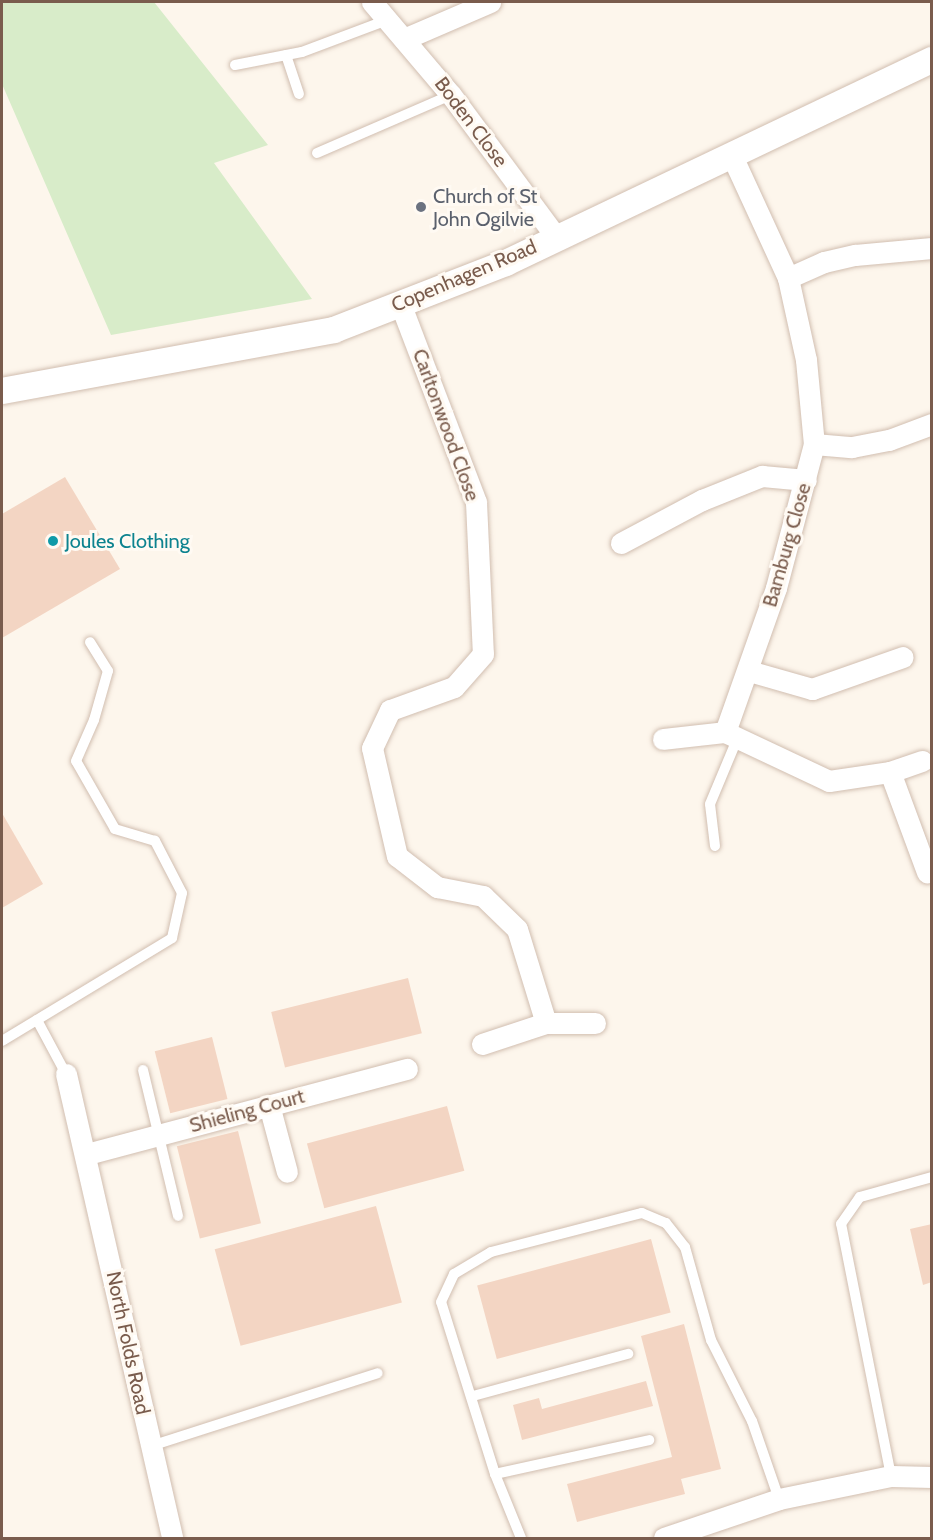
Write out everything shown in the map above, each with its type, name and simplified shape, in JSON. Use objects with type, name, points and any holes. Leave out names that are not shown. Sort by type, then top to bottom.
[{"type":"street","name":"Boden Close","points":[[372,2],[451,95],[556,237]]},
{"type":"street","points":[[404,39],[490,2]]},
{"type":"street","name":"Copenhagen Road","points":[[2,391],[334,330],[506,263],[556,237],[932,60]]},
{"type":"street","name":"Bamburg Close","points":[[731,734],[806,480],[814,444],[806,360],[788,278],[732,156]]},
{"type":"street","points":[[788,278],[824,262],[855,255],[932,248]]},
{"type":"street","name":"Carltonwood Close","points":[[400,303],[476,502],[483,654],[454,687],[390,710],[372,748],[397,856],[436,887],[483,896],[518,929],[546,1023]]},
{"type":"street","points":[[814,444],[852,447],[889,440],[932,424]]},
{"type":"street","points":[[621,543],[702,500],[762,476],[806,480]]},
{"type":"street","points":[[749,671],[812,689],[903,657]]},
{"type":"street","points":[[663,739],[731,734],[829,781],[890,772],[922,761]]},
{"type":"street","points":[[890,772],[927,872]]},
{"type":"street","points":[[482,1044],[546,1023],[596,1023]]},
{"type":"street","name":"Shieling Court","points":[[85,1151],[157,1135],[407,1069]]},
{"type":"street","name":"North Folds Road","points":[[66,1074],[172,1539]]},
{"type":"street","points":[[269,1105],[287,1172]]},
{"type":"street","points":[[664,1539],[779,1499],[891,1476],[932,1477]]},
{"type":"lane","points":[[235,65],[286,55],[387,20]]},
{"type":"lane","points":[[286,55],[299,94]]},
{"type":"lane","points":[[317,153],[451,95]]},
{"type":"lane","points":[[2,1041],[172,938],[182,893],[155,841],[115,829],[76,761],[94,720],[108,671],[90,642]]},
{"type":"lane","points":[[716,846],[710,804],[731,734]]},
{"type":"lane","points":[[37,1020],[66,1074]]},
{"type":"lane","points":[[143,1070],[178,1216]]},
{"type":"lane","points":[[891,1476],[841,1224],[860,1197],[932,1177]]},
{"type":"lane","points":[[521,1539],[495,1474],[473,1396],[441,1302],[454,1274],[490,1252],[642,1213],[666,1223],[685,1248],[711,1340],[752,1421],[779,1499]]},
{"type":"lane","points":[[473,1396],[628,1354]]},
{"type":"lane","points":[[151,1446],[378,1373]]},
{"type":"lane","points":[[495,1474],[649,1440]]},
{"type":"green space","points":[[2,2],[154,2],[268,145],[214,163],[312,299],[111,335],[2,84]]},
{"type":"building","name":"Joules Clothing","points":[[65,477],[120,569],[2,638],[2,514]]},
{"type":"building","points":[[2,813],[43,884],[2,908]]},
{"type":"building","points":[[408,978],[422,1033],[285,1067],[271,1012]]},
{"type":"building","points":[[212,1037],[227,1099],[170,1113],[155,1051]]},
{"type":"building","points":[[447,1106],[464,1171],[324,1208],[307,1144]]},
{"type":"building","points":[[238,1131],[261,1223],[200,1238],[177,1146]]},
{"type":"building","points":[[376,1206],[402,1303],[241,1346],[215,1249]]},
{"type":"building","points":[[932,1224],[932,1282],[923,1285],[910,1229]]},
{"type":"building","points":[[651,1239],[671,1312],[497,1359],[477,1286]]},
{"type":"building","points":[[684,1324],[721,1469],[681,1479],[685,1494],[577,1522],[567,1484],[672,1457],[641,1336]]},
{"type":"building","points":[[646,1381],[653,1406],[522,1440],[513,1405],[539,1398],[542,1409]]},
{"type":"place","name":"Church of St John Ogilvie","points":[[421,207]]},
{"type":"place","name":"Joules Clothing","points":[[53,541]]}]
